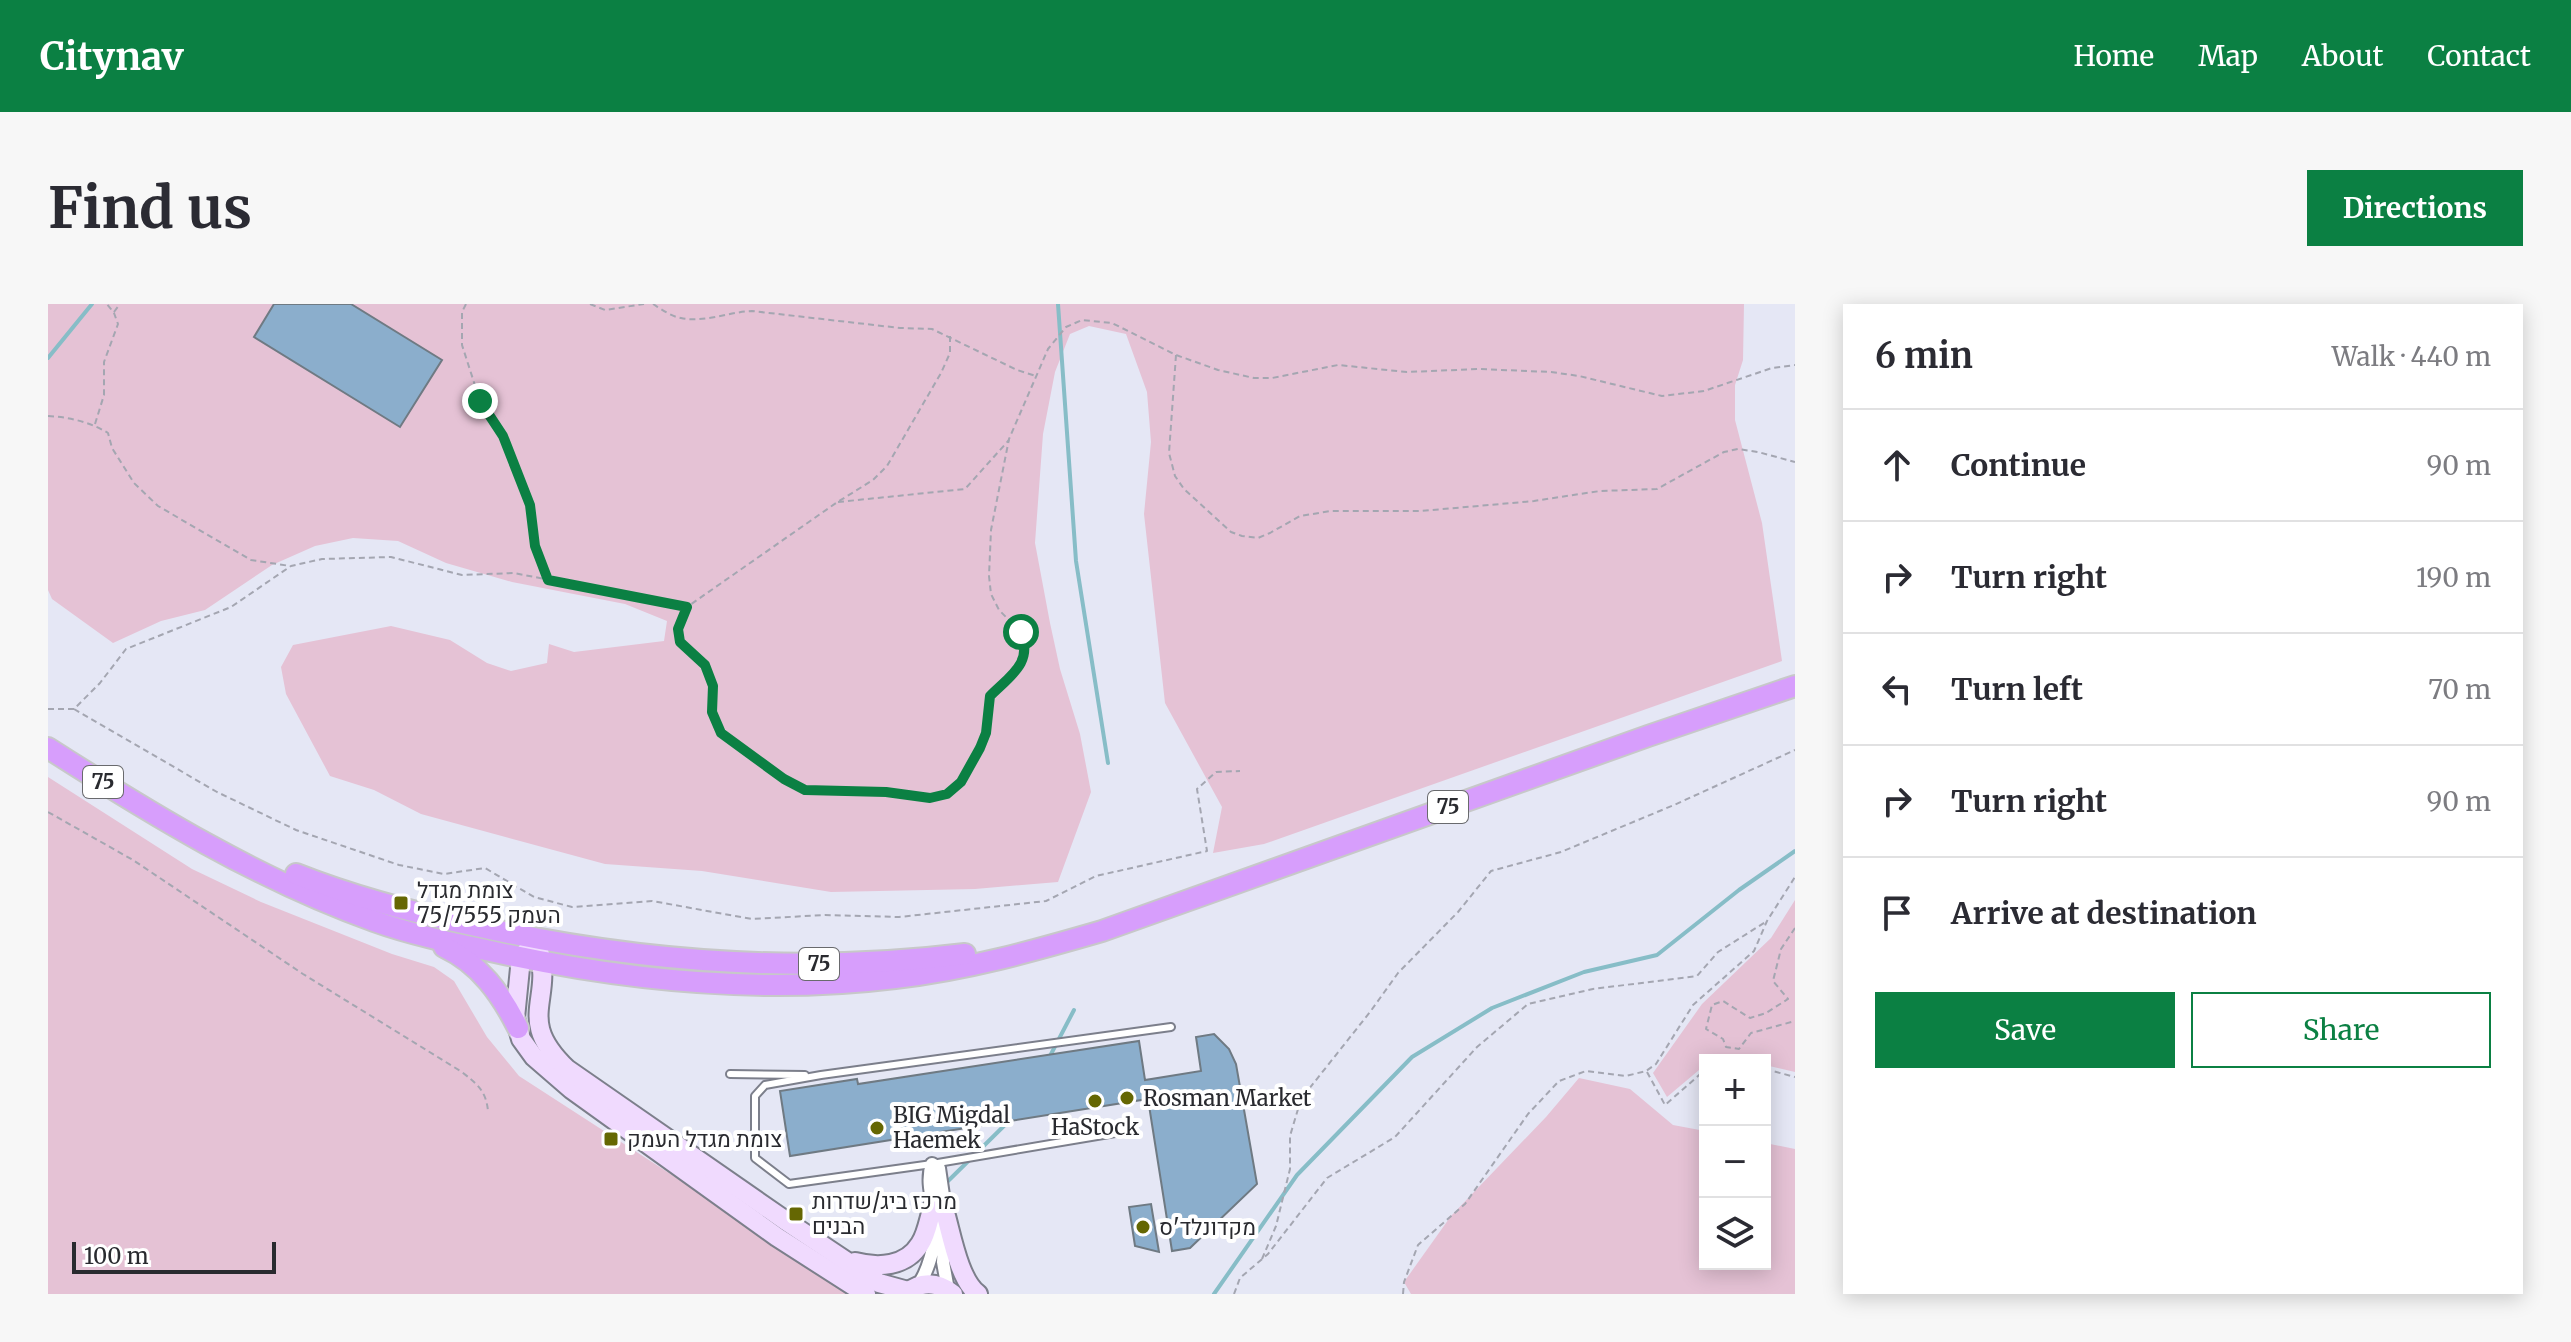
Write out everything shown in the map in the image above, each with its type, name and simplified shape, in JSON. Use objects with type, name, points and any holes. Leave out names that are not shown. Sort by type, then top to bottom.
[{"type":"highway","name":"75","points":[[48,748],[159,816],[273,878],[363,916],[408,931],[542,963],[633,978],[696,983],[830,983],[893,979],[959,968],[1020,955],[1102,931],[1795,686]]},
{"type":"highway","name":"75","points":[[159,816],[328,887],[438,918],[536,939],[674,958],[788,965],[925,959],[1000,950],[1102,931]]},
{"type":"highway","points":[[408,931],[469,962],[503,999],[518,1028]]},
{"type":"main road","points":[[536,939],[521,958],[515,1018],[521,1039],[534,1057],[571,1089],[777,1237],[866,1294]]},
{"type":"main road","points":[[536,939],[542,963],[539,1024],[550,1052],[567,1069],[879,1283],[910,1290],[933,1284],[950,1292]]},
{"type":"main road","points":[[843,1259],[872,1266],[897,1264],[920,1245],[940,1211]]},
{"type":"main road","points":[[940,1211],[970,1288],[978,1294]]},
{"type":"street","points":[[932,1164],[939,1168],[943,1262],[950,1292]]},
{"type":"street","points":[[910,1290],[925,1276],[940,1211]]},
{"type":"lane","points":[[1121,1132],[789,1184],[755,1158],[755,1096],[765,1085],[821,1075],[1171,1027]]},
{"type":"lane","points":[[730,1074],[821,1075]]},
{"type":"path","points":[[95,425],[104,395],[104,362],[118,324],[107,304]]},
{"type":"path","points":[[114,313],[120,304]]},
{"type":"path","points":[[466,304],[462,312],[462,345],[480,401],[503,436],[530,505],[535,546],[548,580]]},
{"type":"path","points":[[590,304],[605,310],[644,304]]},
{"type":"path","points":[[653,304],[679,318],[702,319],[736,311],[752,311],[932,329],[1036,376]]},
{"type":"path","points":[[950,336],[950,353],[941,373],[887,466],[873,480],[687,607],[678,629],[680,642],[705,665],[713,686],[712,712],[721,733],[784,779],[805,790],[886,792],[930,798],[947,794],[961,782],[986,733],[990,696],[1020,667],[1027,647],[1021,632],[999,610],[991,594],[989,576],[991,530],[1009,439],[1048,349],[1066,327],[1082,320],[1112,323],[1176,355],[1218,370],[1254,378],[1272,378],[1338,365],[1407,372],[1479,369],[1551,372],[1662,396],[1704,391],[1772,368],[1795,365]]},
{"type":"path","points":[[1176,355],[1169,453],[1175,476],[1184,489],[1231,532],[1242,536],[1258,538],[1300,516],[1331,511],[1421,511],[1534,501],[1600,491],[1657,489],[1724,452],[1738,449],[1795,462]]},
{"type":"path","points":[[48,416],[95,425],[108,433],[112,448],[134,483],[158,506],[251,560],[291,566],[322,559],[391,557],[462,575],[514,573],[687,607]]},
{"type":"path","points":[[836,503],[965,489],[1009,439]]},
{"type":"path","points":[[74,709],[100,683],[126,649],[231,607],[291,566]]},
{"type":"path","points":[[48,709],[74,709],[217,792],[296,830],[399,865],[444,874],[485,868],[534,897],[572,907],[652,901],[752,919],[825,915],[899,917],[1046,901],[1096,876],[1207,851],[1197,789],[1216,772],[1240,771]]},
{"type":"path","points":[[1262,1259],[1276,1226],[1290,1169],[1290,1136],[1301,1099],[1398,973],[1458,912],[1491,871],[1561,852],[1795,750]]},
{"type":"path","points":[[48,812],[133,860],[303,974],[462,1072],[486,1095],[488,1111]]},
{"type":"path","points":[[1403,1294],[1404,1282],[1418,1245],[1465,1204],[1528,1114],[1559,1081],[1586,1071],[1626,1076],[1646,1071],[1656,1064],[1693,1005],[1754,951],[1767,921],[1795,877]]},
{"type":"path","points":[[1234,1294],[1240,1278],[1262,1259],[1327,1178],[1395,1137],[1477,1047],[1528,1004],[1593,989],[1697,976],[1718,952],[1767,921]]},
{"type":"path","points":[[1795,928],[1781,949],[1773,981],[1788,999],[1766,1013],[1750,1018],[1723,1001],[1712,1005],[1706,1029],[1723,1039],[1726,1047],[1739,1049],[1751,1033],[1795,1021]]},
{"type":"path","points":[[1646,1071],[1665,1105],[1699,1075]]},
{"type":"path","points":[[1771,1071],[1795,1077]]},
{"type":"shaded area","points":[[48,304],[1744,304],[1743,360],[1735,385],[1735,420],[1762,523],[1782,661],[1264,844],[1213,853],[1222,807],[1165,703],[1144,514],[1151,442],[1147,392],[1126,334],[1089,326],[1070,334],[1055,372],[1043,434],[1035,543],[1060,669],[1080,734],[1091,792],[1058,882],[975,889],[831,892],[702,871],[605,864],[421,814],[374,790],[330,776],[286,694],[281,667],[293,645],[391,626],[450,640],[487,663],[511,671],[547,663],[549,644],[574,652],[664,641],[667,621],[625,604],[512,582],[446,563],[398,541],[353,538],[315,546],[272,565],[205,610],[161,621],[113,643],[52,599],[48,590]]},
{"type":"shaded area","points":[[48,777],[192,869],[261,902],[392,954],[434,967],[454,981],[487,1037],[519,1076],[828,1276],[849,1294],[48,1294]]},
{"type":"shaded area","points":[[1795,900],[1795,1072],[1771,1066],[1771,1054],[1699,1054],[1699,1070],[1667,1097],[1653,1073],[1702,1004],[1771,938]]},
{"type":"shaded area","points":[[1579,1078],[1630,1089],[1673,1125],[1699,1130],[1699,1270],[1771,1270],[1771,1144],[1795,1149],[1795,1294],[1411,1294],[1404,1282],[1451,1216]]},
{"type":"building","points":[[274,304],[351,304],[442,360],[400,427],[254,337]]},
{"type":"building","name":"BIG Migdal Haemek","points":[[1214,1034],[1229,1049],[1236,1064],[1257,1184],[1190,1248],[1172,1251],[1148,1099],[790,1156],[780,1091],[857,1079],[858,1084],[1139,1041],[1145,1080],[1201,1071],[1196,1037]]},
{"type":"building","name":"מקדונלד'ס","points":[[1151,1204],[1159,1252],[1135,1246],[1129,1207]]},
{"type":"waterway","points":[[48,358],[92,304]]},
{"type":"waterway","points":[[1058,304],[1076,561],[1108,763]]},
{"type":"waterway","points":[[1214,1294],[1297,1175],[1412,1057],[1492,1008],[1584,972],[1657,955],[1739,890],[1795,851]]},
{"type":"waterway","points":[[1049,1058],[1074,1010]]},
{"type":"waterway","points":[[943,1186],[1011,1119]]},
{"type":"place","name":"צומת מגדל העמק 75/7555","points":[[401,903]]},
{"type":"place","name":"Rosman Market","points":[[1127,1098]]},
{"type":"place","name":"HaStock","points":[[1095,1101]]},
{"type":"place","name":"BIG Migdal Haemek","points":[[877,1128]]},
{"type":"place","name":"צומת מגדל העמק","points":[[611,1139]]},
{"type":"place","name":"מרכז ביג/שדרות הבנים","points":[[796,1214]]},
{"type":"place","name":"מקדונלד'ס","points":[[1143,1227]]},
{"type":"route","points":[[480,401],[503,436],[530,505],[535,546],[548,580],[687,607],[678,629],[680,642],[705,665],[713,686],[712,712],[721,733],[784,779],[805,790],[886,792],[930,798],[947,794],[961,782],[980,748],[986,733],[990,696],[1020,667],[1027,647],[1021,632]]}]
